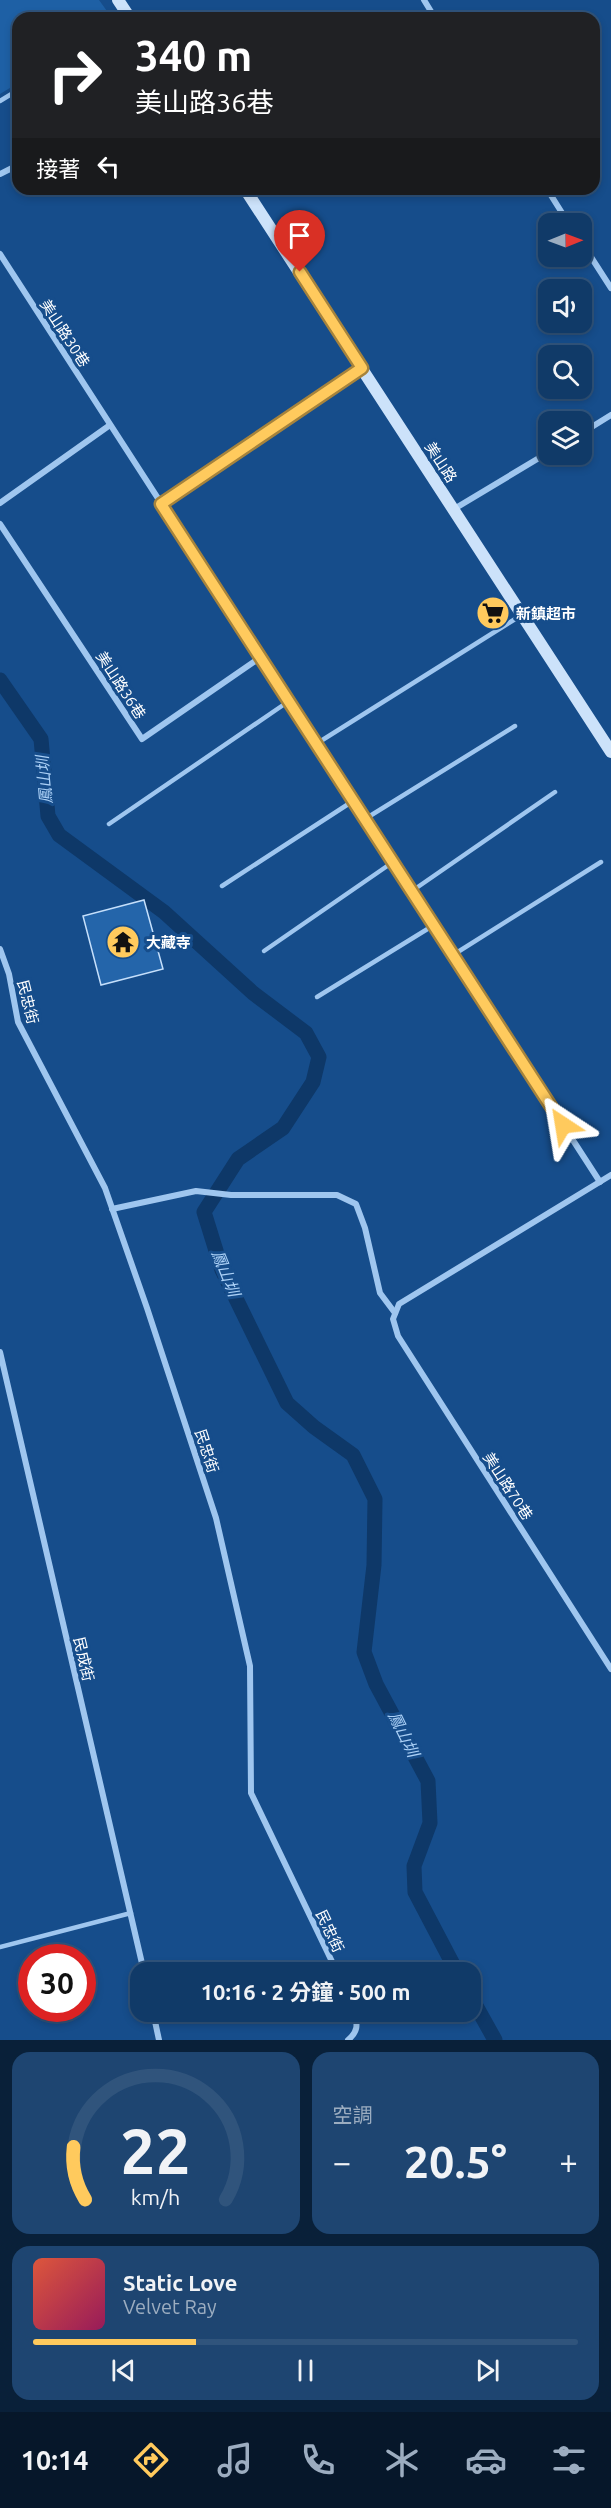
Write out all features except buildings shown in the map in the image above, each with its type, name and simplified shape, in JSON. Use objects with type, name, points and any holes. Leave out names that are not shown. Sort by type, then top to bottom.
[{"type":"street","name":"美山路","points":[[249,195],[611,752]]},
{"type":"street","points":[[551,195],[562,213]]},
{"type":"street","name":"美山路30巷","points":[[0,254],[111,425]]},
{"type":"street","points":[[592,259],[611,288]]},
{"type":"street","points":[[161,504],[362,368]]},
{"type":"street","points":[[592,427],[611,415]]},
{"type":"street","points":[[0,503],[111,425],[600,1182]]},
{"type":"street","points":[[454,509],[538,459]]},
{"type":"street","name":"美山路36巷","points":[[0,524],[142,739],[261,657]]},
{"type":"street","name":"民忠街","points":[[0,950],[9,974],[18,1022],[105,1188],[147,1308],[218,1530],[250,1666],[251,1793],[332,1962]]},
{"type":"street","points":[[395,1314],[399,1304],[611,1175]]},
{"type":"street","name":"美山路70巷","points":[[112,1209],[196,1191],[231,1195],[337,1195],[356,1204],[365,1228],[380,1293],[395,1314],[393,1319],[398,1336],[611,1669]]},
{"type":"street","name":"民成街","points":[[0,1352],[142,1962]]},
{"type":"street","points":[[155,2022],[159,2040]]},
{"type":"street","points":[[348,2040],[355,2034],[356,2022]]},
{"type":"lane","points":[[316,744],[522,615]]},
{"type":"lane","points":[[109,824],[289,701]]},
{"type":"lane","points":[[365,819],[514,726]]},
{"type":"lane","points":[[412,891],[555,792]]},
{"type":"lane","points":[[222,886],[353,801]]},
{"type":"lane","points":[[264,951],[393,862]]},
{"type":"lane","points":[[453,955],[601,862]]},
{"type":"lane","points":[[317,997],[434,925]]},
{"type":"lane","points":[[0,1947],[131,1913]]},
{"type":"shaded area","points":[[0,0],[99,0],[108,12],[12,12],[12,87],[0,94]]},
{"type":"waterway","name":"鳳山圳","points":[[0,680],[41,739],[48,816],[59,835],[164,912],[253,993],[306,1033],[319,1057],[313,1082],[283,1128],[238,1159],[204,1212],[222,1270],[287,1403],[314,1427],[353,1455],[375,1499],[374,1565],[364,1652],[376,1684],[428,1781],[430,1823],[414,1866],[415,1892],[452,1962]]},
{"type":"waterway","name":"鳳山圳","points":[[481,2015],[495,2040]]},
{"type":"place","name":"新鎮超市","points":[[493,613]]},
{"type":"place","name":"大藏寺","points":[[123,942]]},
{"type":"route","points":[[300,272],[362,368],[161,504],[563,1125]]}]
